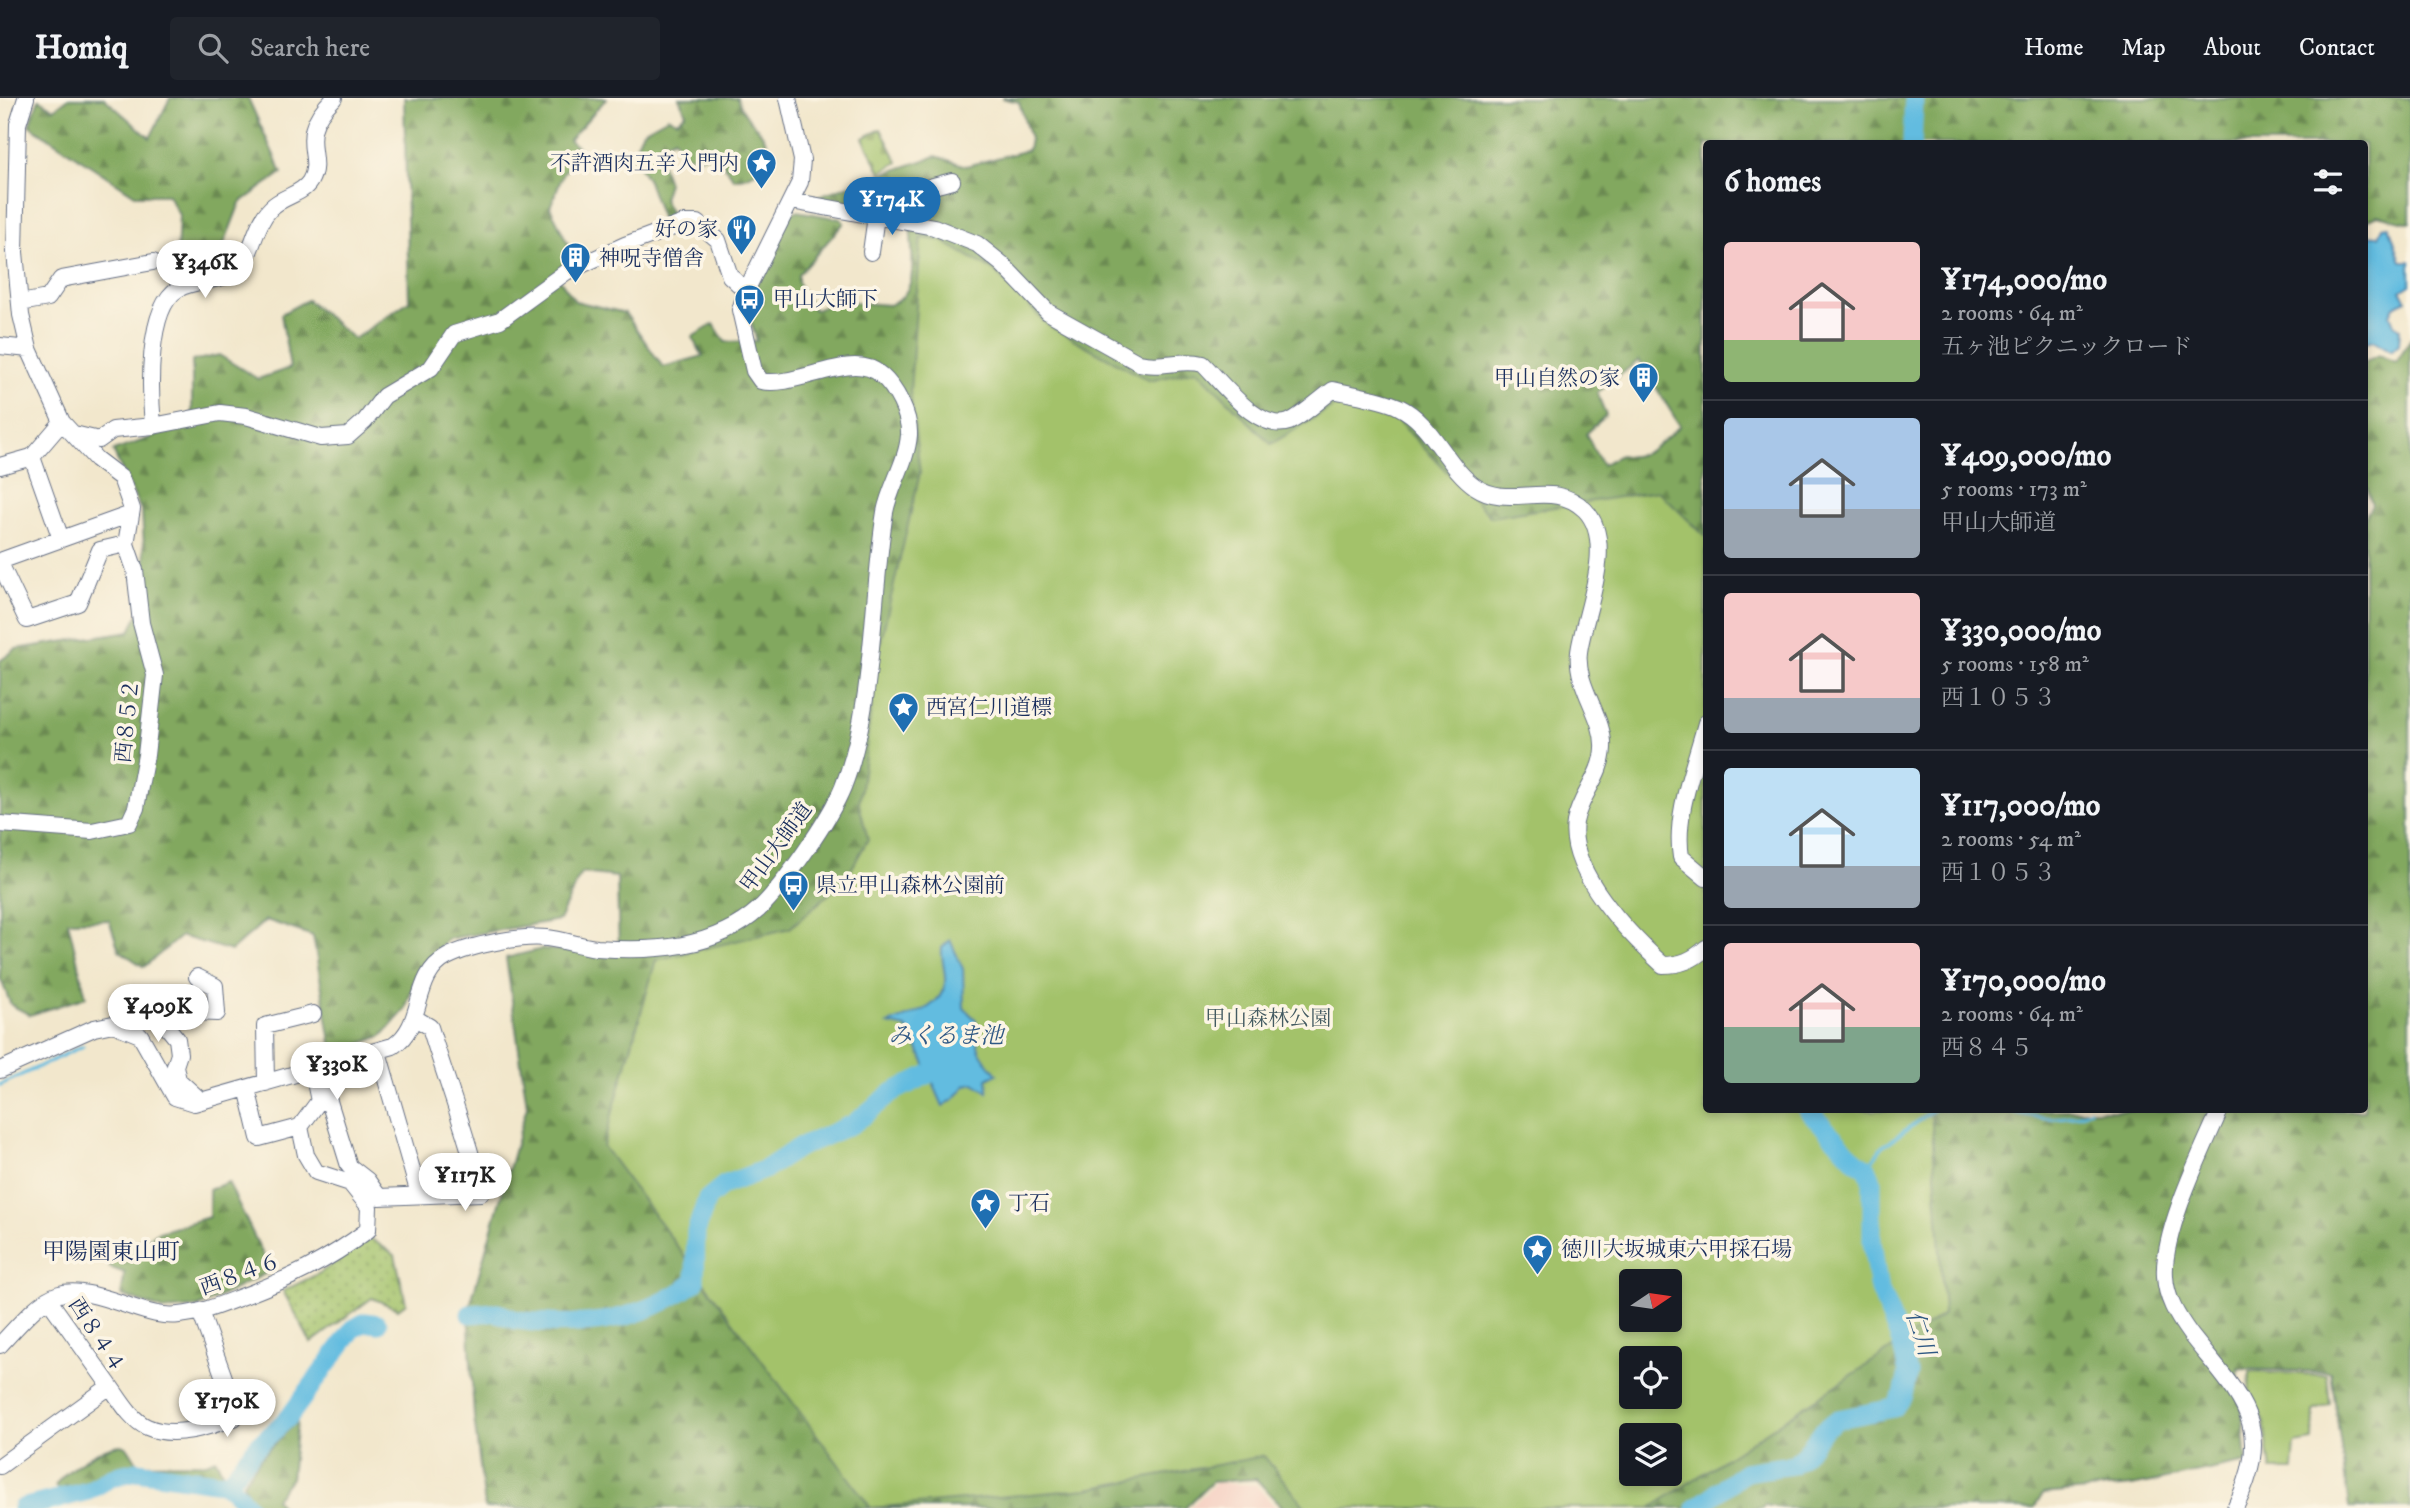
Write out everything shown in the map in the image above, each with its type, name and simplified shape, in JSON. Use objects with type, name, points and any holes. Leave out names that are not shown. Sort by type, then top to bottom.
[{"type":"street","points":[[0,466],[32,457],[62,422],[29,349],[20,303],[15,252],[18,124],[26,98]]},
{"type":"street","points":[[152,426],[149,379],[161,311],[177,289],[236,271],[244,263],[254,231],[264,215],[274,205],[302,190],[311,180],[313,124],[334,98]]},
{"type":"street","name":"甲山大師道","points":[[201,1101],[378,1052],[400,1041],[415,1018],[423,984],[431,970],[446,957],[465,950],[532,937],[595,948],[675,947],[726,931],[759,908],[779,884],[842,789],[856,745],[886,509],[909,433],[892,385],[878,372],[866,366],[844,367],[775,384],[761,381],[754,371],[740,310],[746,290],[800,182],[802,160],[788,98]]},
{"type":"street","points":[[871,252],[882,217],[911,192],[952,181]]},
{"type":"street","points":[[792,201],[934,227],[977,244],[1002,264],[1048,312],[1139,363],[1155,367],[1194,361],[1203,364],[1259,419],[1274,424],[1289,421],[1333,390],[1399,406],[1413,416],[1473,485],[1490,495],[1508,498],[1542,493],[1556,495],[1584,508],[1596,524],[1599,541],[1594,587],[1579,653],[1580,675],[1603,744],[1601,765],[1576,819],[1577,857],[1608,905],[1663,965],[1679,965],[1703,951]]},
{"type":"street","points":[[74,433],[99,440],[113,430],[152,426],[220,413],[246,416],[321,438],[348,436],[365,421],[384,396],[431,368],[454,334],[500,320],[566,272],[625,245],[684,223],[698,223],[718,240],[730,276],[746,290]]},
{"type":"street","points":[[20,303],[48,298],[61,279],[153,262]]},
{"type":"street","points":[[0,346],[29,349]]},
{"type":"street","name":"西８５２","points":[[0,824],[92,831],[129,823],[136,808],[150,728],[155,675],[141,623],[135,569],[126,544],[131,514],[121,478],[96,459],[62,422]]},
{"type":"street","points":[[32,457],[61,539]]},
{"type":"street","points":[[126,544],[100,550],[78,603],[27,620],[0,562],[131,514]]},
{"type":"street","points":[[1703,734],[1680,821],[1678,841],[1681,858],[1703,876]]},
{"type":"street","points":[[197,977],[215,986],[217,1013],[168,1011],[168,1028],[177,1039],[177,1080],[201,1101]]},
{"type":"street","points":[[266,1083],[265,1026],[313,1014]]},
{"type":"street","points":[[314,1070],[349,1166],[368,1180],[379,1197],[481,1193],[469,1140],[456,1114],[430,1027],[415,1018]]},
{"type":"street","points":[[0,1070],[94,1028],[113,1024],[140,1035],[175,1097],[184,1101],[201,1101]]},
{"type":"street","points":[[378,1052],[419,1194]]},
{"type":"street","points":[[247,1088],[259,1138],[300,1127],[319,1101],[314,1070]]},
{"type":"street","points":[[2219,1113],[2174,1228],[2166,1257],[2165,1277],[2172,1308],[2237,1391],[2252,1424],[2254,1449],[2249,1477],[2235,1508]]},
{"type":"street","name":"西８４６","points":[[0,1345],[32,1310],[68,1290],[93,1293],[151,1314],[177,1316],[200,1311],[291,1278],[332,1258],[368,1230],[369,1207],[361,1193],[350,1183],[316,1172],[306,1155],[300,1127]]},
{"type":"street","name":"西８４４","points":[[0,1466],[110,1386],[48,1299]]},
{"type":"street","points":[[110,1386],[130,1414],[146,1427],[159,1430],[201,1430],[234,1418],[236,1411],[200,1311]]},
{"type":"shaded area","points":[[1216,1483],[1256,1485],[1276,1508],[1189,1508]]},
{"type":"green space","points":[[69,98],[104,98],[150,138],[170,98],[248,98],[282,173],[240,203],[224,244],[192,263],[177,255],[179,215],[168,195],[135,195],[29,125],[39,99],[54,109]]},
{"type":"green space","points":[[404,98],[607,98],[569,140],[584,152],[564,172],[550,207],[577,263],[555,273],[575,301],[625,313],[663,367],[703,356],[692,337],[714,324],[725,342],[757,341],[747,310],[749,299],[791,213],[797,211],[841,219],[844,223],[798,275],[798,283],[814,310],[839,301],[889,305],[899,299],[906,291],[912,270],[910,223],[816,199],[818,196],[936,156],[966,166],[1028,150],[1030,139],[1019,102],[1002,98],[2410,98],[2410,223],[2377,215],[2368,219],[2368,140],[1703,140],[1703,1113],[2368,1113],[2368,512],[2372,505],[2368,491],[2368,360],[2378,355],[2396,362],[2410,340],[2410,1508],[2349,1508],[2331,1372],[2238,1369],[2247,1462],[2132,1486],[2043,1494],[2034,1508],[1784,1508],[1765,1505],[1763,1508],[1283,1508],[1256,1479],[1212,1482],[1185,1508],[485,1508],[474,1417],[468,1312],[527,1106],[506,958],[542,949],[619,955],[617,877],[581,873],[559,920],[447,939],[418,969],[405,1010],[382,1036],[333,1054],[313,936],[266,920],[231,951],[181,936],[144,967],[119,950],[109,920],[68,921],[86,997],[30,1015],[11,1005],[0,977],[0,661],[16,649],[130,631],[147,598],[142,512],[113,451],[192,423],[192,361],[219,355],[258,379],[290,368],[281,314],[307,300],[354,339],[409,301]],"holes":[[[1639,360],[1680,426],[1645,453],[1637,456],[1620,455],[1602,465],[1586,434],[1606,415],[1597,393]]]},
{"type":"green space","points":[[679,98],[737,98],[746,115],[766,140],[772,159],[755,172],[734,179],[716,154],[701,157],[686,155],[674,138],[656,147],[668,183],[663,199],[674,219],[663,223],[648,181],[632,154],[643,131],[668,117],[677,121],[686,113]]},
{"type":"green space","points":[[881,129],[898,162],[881,172],[863,138]]},
{"type":"green space","name":"甲山森林公園","points":[[921,238],[940,240],[994,271],[1049,326],[1150,381],[1197,370],[1271,444],[1338,404],[1395,418],[1491,517],[1658,491],[1703,534],[1703,1113],[1931,1113],[1944,1314],[1651,1508],[1306,1508],[1264,1456],[1087,1489],[871,1508],[603,1146],[656,960],[790,928],[846,879],[868,839],[859,804],[878,653],[920,473],[910,391]]},
{"type":"green space","points":[[228,1182],[271,1271],[199,1307],[164,1310],[121,1295],[125,1273],[109,1267],[113,1246],[150,1238],[156,1233],[209,1217],[209,1190]]},
{"type":"green space","points":[[370,1238],[395,1255],[406,1303],[398,1309],[372,1298],[311,1343],[283,1291],[320,1273]]},
{"type":"green space","points":[[2250,1372],[2327,1375],[2330,1404],[2314,1411],[2313,1441],[2295,1444],[2293,1470],[2271,1470],[2264,1422],[2249,1393]]},
{"type":"green space","points":[[297,1421],[291,1478],[275,1499],[282,1508],[253,1508],[243,1483],[263,1455]]},
{"type":"green space","points":[[121,1445],[128,1448],[138,1464],[206,1463],[216,1459],[225,1478],[214,1480],[136,1468],[118,1469],[60,1491],[55,1486],[84,1460]]},
{"type":"water","points":[[2389,226],[2401,261],[2410,261],[2410,285],[2401,291],[2407,300],[2394,306],[2390,314],[2394,324],[2400,329],[2399,344],[2391,351],[2373,340],[2368,342],[2368,235],[2379,236],[2383,227]]},
{"type":"water","name":"みくるま池","points":[[950,940],[963,969],[964,1008],[976,1020],[979,1050],[997,1074],[987,1079],[988,1092],[974,1083],[966,1085],[954,1099],[943,1106],[913,1037],[906,1028],[888,1024],[923,1010],[937,1000],[945,983],[942,948]]},
{"type":"waterway","name":"仁川","points":[[1912,140],[1914,98]]},
{"type":"waterway","points":[[0,1085],[83,1046]]},
{"type":"waterway","points":[[470,1314],[494,1312],[514,1319],[565,1324],[610,1320],[653,1307],[695,1282],[696,1232],[707,1199],[724,1185],[766,1169],[798,1148],[853,1124],[893,1092],[929,1074]]},
{"type":"waterway","name":"仁川","points":[[1696,1508],[1745,1472],[1792,1465],[1804,1455],[1824,1429],[1838,1419],[1894,1408],[1903,1395],[1908,1373],[1902,1345],[1878,1285],[1872,1241],[1872,1180],[1867,1168],[1856,1161],[1811,1113]]},
{"type":"waterway","points":[[1867,1168],[1882,1147],[1929,1113]]},
{"type":"waterway","points":[[2021,1113],[2050,1118],[2083,1113]]},
{"type":"waterway","points":[[222,1483],[231,1479],[257,1446],[289,1417],[353,1329],[365,1322],[378,1324]]},
{"type":"waterway","points":[[22,1508],[88,1491],[112,1477],[137,1471],[222,1483],[235,1491],[249,1508]]},
{"type":"place","name":"不許酒肉五辛入門内","points":[[762,190]]},
{"type":"place","name":"好の家","points":[[741,256]]},
{"type":"place","name":"神呪寺僧舎","points":[[576,285]]},
{"type":"place","name":"甲山大師下","points":[[750,326]]},
{"type":"place","name":"甲山自然の家","points":[[1643,405]]},
{"type":"place","name":"西宮仁川道標","points":[[903,734]]},
{"type":"place","name":"県立甲山森林公園前","points":[[793,912]]},
{"type":"place","name":"丁石","points":[[985,1230]]},
{"type":"place","name":"徳川大坂城東六甲採石場","points":[[1538,1276]]},
{"type":"district","name":"甲陽園東山町","points":[[111,1251]]}]
